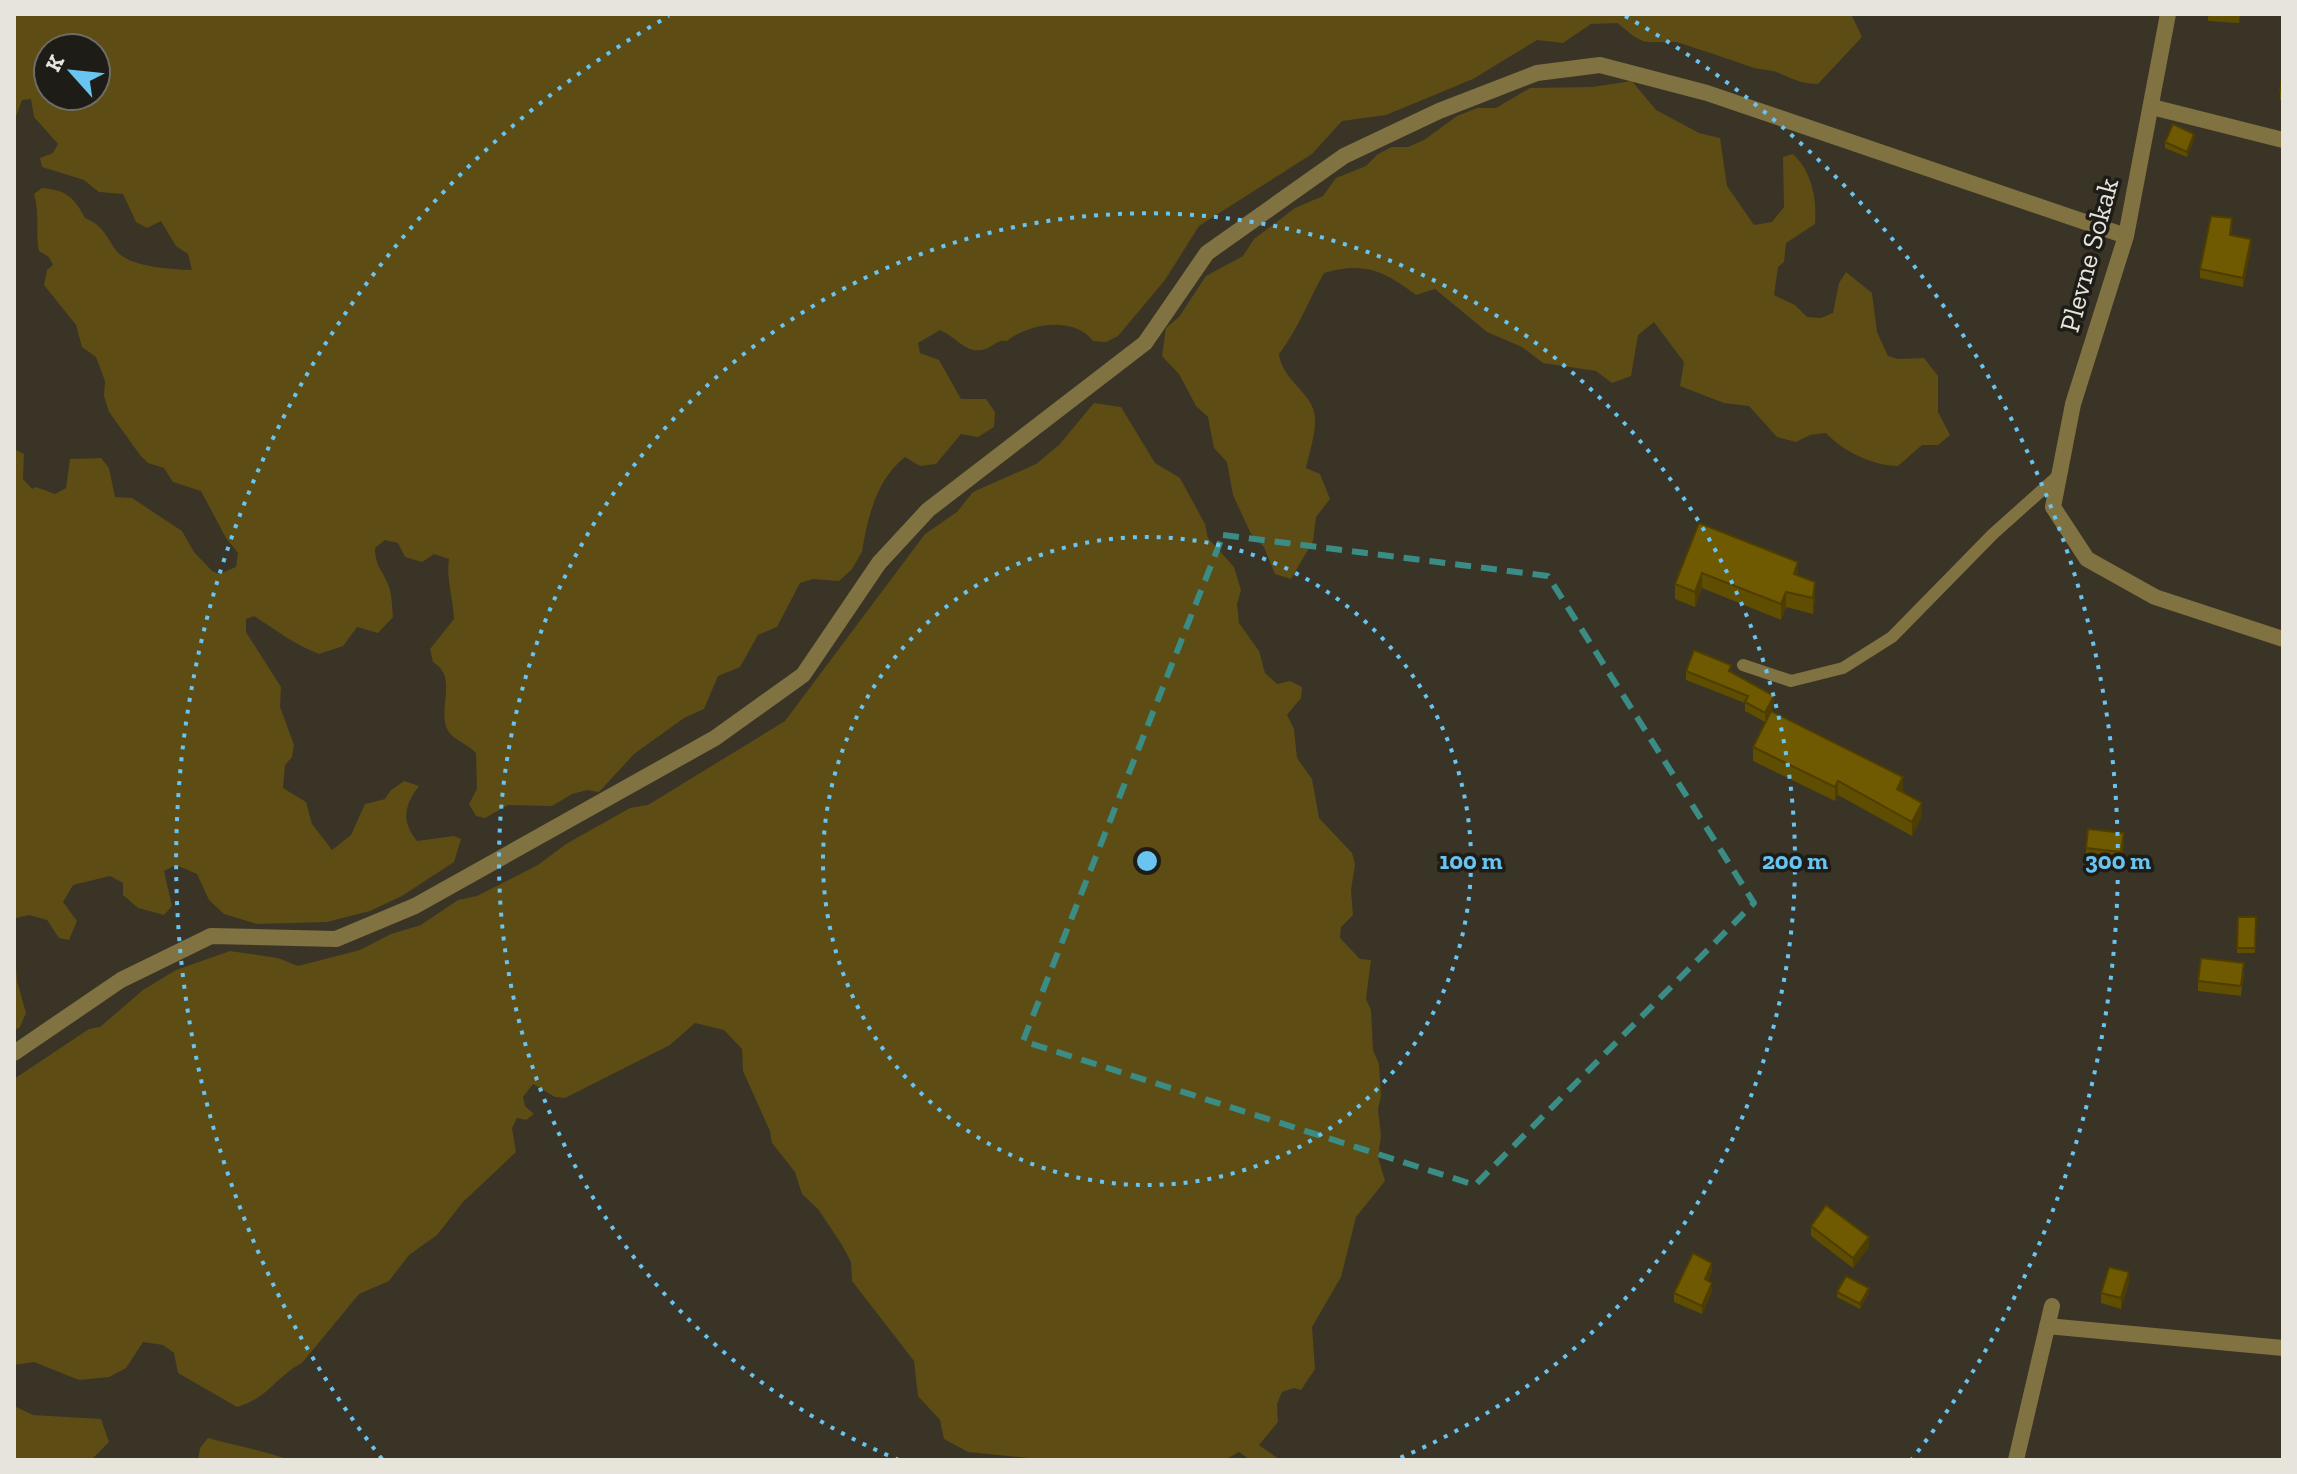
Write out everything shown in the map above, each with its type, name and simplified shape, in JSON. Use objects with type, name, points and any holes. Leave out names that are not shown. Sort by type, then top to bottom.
[{"type":"street","name":"Plevne Sokak","points":[[2168,14],[2126,236],[2073,404],[2053,507],[2087,559],[2155,597],[2283,639]]},
{"type":"street","points":[[14,1053],[121,980],[211,936],[336,939],[415,906],[715,738],[803,675],[879,563],[928,510],[1145,343],[1207,253],[1344,156],[1439,111],[1537,73],[1600,65],[1707,93],[2126,236]]},
{"type":"street","points":[[2152,107],[2283,140]]},
{"type":"street","points":[[2016,1460],[2052,1306]]},
{"type":"street","points":[[2047,1326],[2283,1348]]},
{"type":"lane","points":[[1743,665],[1791,681],[1843,668],[1892,637],[1993,534],[2060,474]]},
{"type":"highlighted area","points":[[1223,535],[1548,576],[1754,903],[1475,1185],[1023,1041]]},
{"type":"shaded area","points":[[14,14],[1851,14],[1862,37],[1818,84],[1801,82],[1680,43],[1643,41],[1617,23],[1591,24],[1563,43],[1537,40],[1473,79],[1386,115],[1342,121],[1312,154],[1199,226],[1165,280],[1118,336],[1106,342],[1093,341],[1075,328],[1051,325],[1027,330],[982,350],[965,347],[940,330],[918,343],[920,353],[939,360],[961,399],[986,399],[995,412],[994,427],[978,437],[961,434],[936,464],[920,466],[905,457],[895,466],[880,488],[862,551],[867,543],[852,569],[839,581],[813,579],[800,583],[777,627],[758,635],[740,667],[718,676],[704,709],[684,718],[634,754],[599,792],[587,790],[572,794],[552,806],[508,805],[485,818],[476,816],[469,804],[477,789],[476,753],[446,728],[446,682],[444,674],[433,662],[430,649],[454,619],[449,559],[434,554],[422,562],[405,557],[398,543],[385,540],[375,548],[375,554],[389,588],[393,617],[378,633],[357,627],[343,646],[319,654],[254,616],[246,619],[246,632],[281,687],[280,707],[294,745],[292,757],[285,765],[283,788],[306,802],[312,824],[332,850],[351,835],[365,804],[385,799],[404,781],[419,786],[406,814],[412,834],[417,841],[454,836],[461,839],[454,862],[402,896],[370,911],[327,922],[257,924],[224,914],[209,900],[197,874],[176,865],[164,871],[172,906],[164,915],[138,908],[123,895],[123,883],[110,876],[73,885],[63,902],[77,921],[69,940],[59,938],[47,920],[29,915],[16,918],[14,934],[14,449],[24,454],[23,479],[32,489],[36,487],[55,494],[66,488],[70,459],[101,458],[109,468],[115,497],[132,498],[182,531],[194,552],[212,571],[219,574],[236,567],[238,553],[226,538],[201,491],[173,482],[164,468],[148,463],[140,455],[109,412],[104,396],[105,381],[96,357],[82,347],[76,325],[44,285],[47,270],[53,265],[49,257],[39,251],[34,194],[42,188],[68,196],[85,218],[100,227],[115,249],[130,260],[151,266],[192,270],[188,254],[176,246],[161,221],[147,228],[136,222],[123,194],[99,192],[84,180],[42,167],[40,158],[53,153],[58,144],[34,117],[33,112],[112,112],[112,32],[32,32],[32,105],[31,99],[22,100],[14,122]]},
{"type":"shaded area","points":[[1632,81],[1656,110],[1699,133],[1720,138],[1727,186],[1754,225],[1772,222],[1784,207],[1783,157],[1793,154],[1805,169],[1812,186],[1815,224],[1786,243],[1774,295],[1795,305],[1807,317],[1821,318],[1833,313],[1839,283],[1846,272],[1872,293],[1877,332],[1888,356],[1898,359],[1924,358],[1938,376],[1938,412],[1950,435],[1938,445],[1922,445],[1898,466],[1859,456],[1826,433],[1810,435],[1796,442],[1777,437],[1749,406],[1724,403],[1680,386],[1684,362],[1654,322],[1638,335],[1631,376],[1612,383],[1596,371],[1543,363],[1522,347],[1487,332],[1435,289],[1416,295],[1373,270],[1338,270],[1324,273],[1279,354],[1286,372],[1313,409],[1314,430],[1306,468],[1320,474],[1330,499],[1316,517],[1313,541],[1291,579],[1275,574],[1264,547],[1251,534],[1233,495],[1227,462],[1214,448],[1208,417],[1196,406],[1179,374],[1162,356],[1166,328],[1179,317],[1206,276],[1243,256],[1254,239],[1295,208],[1323,196],[1336,178],[1366,166],[1378,154],[1392,147],[1408,147],[1424,140],[1457,116],[1477,108],[1496,108],[1530,88],[1592,87]]},
{"type":"shaded area","points":[[1094,403],[1121,407],[1155,463],[1180,478],[1205,524],[1208,538],[1234,567],[1241,590],[1237,604],[1239,623],[1259,651],[1265,673],[1277,684],[1290,681],[1302,687],[1301,698],[1287,715],[1294,729],[1297,758],[1312,779],[1319,818],[1352,853],[1355,864],[1351,890],[1353,915],[1341,927],[1340,938],[1360,959],[1371,960],[1366,999],[1371,1010],[1373,1050],[1379,1064],[1381,1136],[1378,1157],[1385,1181],[1356,1217],[1341,1277],[1312,1327],[1315,1369],[1301,1390],[1294,1388],[1282,1392],[1277,1404],[1278,1422],[1259,1445],[1280,1460],[1250,1460],[1239,1452],[1225,1460],[1050,1460],[968,1452],[944,1439],[940,1420],[918,1396],[914,1361],[852,1281],[851,1262],[842,1245],[818,1209],[802,1194],[795,1172],[772,1143],[770,1131],[743,1071],[742,1049],[724,1030],[695,1023],[670,1045],[565,1098],[555,1097],[533,1084],[523,1097],[525,1106],[534,1114],[526,1120],[517,1118],[512,1128],[516,1152],[463,1202],[437,1235],[409,1255],[389,1281],[359,1294],[302,1363],[248,1403],[237,1407],[178,1373],[174,1353],[163,1345],[143,1342],[126,1368],[109,1377],[79,1380],[34,1362],[14,1365],[14,1079],[89,1029],[100,1027],[143,990],[176,970],[230,951],[278,958],[298,966],[360,950],[391,934],[421,925],[458,900],[477,896],[538,865],[566,844],[630,808],[648,805],[785,721],[925,534],[957,512],[973,492],[1036,464],[1059,445]]},
{"type":"shaded area","points":[[14,938],[17,981],[26,1013],[20,1027],[14,1031]]},
{"type":"shaded area","points":[[14,1406],[33,1415],[101,1419],[109,1442],[91,1460],[14,1460]]},
{"type":"shaded area","points":[[208,1438],[290,1460],[198,1460],[200,1448]]},
{"type":"building","points":[[2173,124],[2194,134],[2187,152],[2165,142]]},
{"type":"building","points":[[2211,216],[2232,218],[2230,235],[2251,239],[2243,278],[2200,269]]},
{"type":"building","points":[[1699,523],[1798,562],[1794,574],[1815,582],[1813,598],[1786,592],[1781,604],[1702,573],[1695,592],[1675,584]]},
{"type":"building","points":[[1694,650],[1731,665],[1729,671],[1774,696],[1765,713],[1745,702],[1748,696],[1686,671]]},
{"type":"building","points":[[1771,711],[1903,777],[1897,789],[1922,803],[1912,822],[1838,781],[1835,787],[1753,747]]},
{"type":"building","points":[[2088,829],[2124,833],[2121,852],[2086,848]]},
{"type":"building","points":[[2238,917],[2256,917],[2255,948],[2237,948]]},
{"type":"building","points":[[2201,958],[2244,963],[2241,986],[2198,981]]},
{"type":"building","points":[[1826,1205],[1869,1237],[1853,1258],[1811,1226]]},
{"type":"building","points":[[1693,1253],[1712,1263],[1705,1279],[1712,1283],[1702,1306],[1674,1293]]},
{"type":"building","points":[[2109,1267],[2129,1272],[2121,1298],[2101,1293]]},
{"type":"building","points":[[1846,1276],[1869,1288],[1860,1304],[1837,1292]]}]
